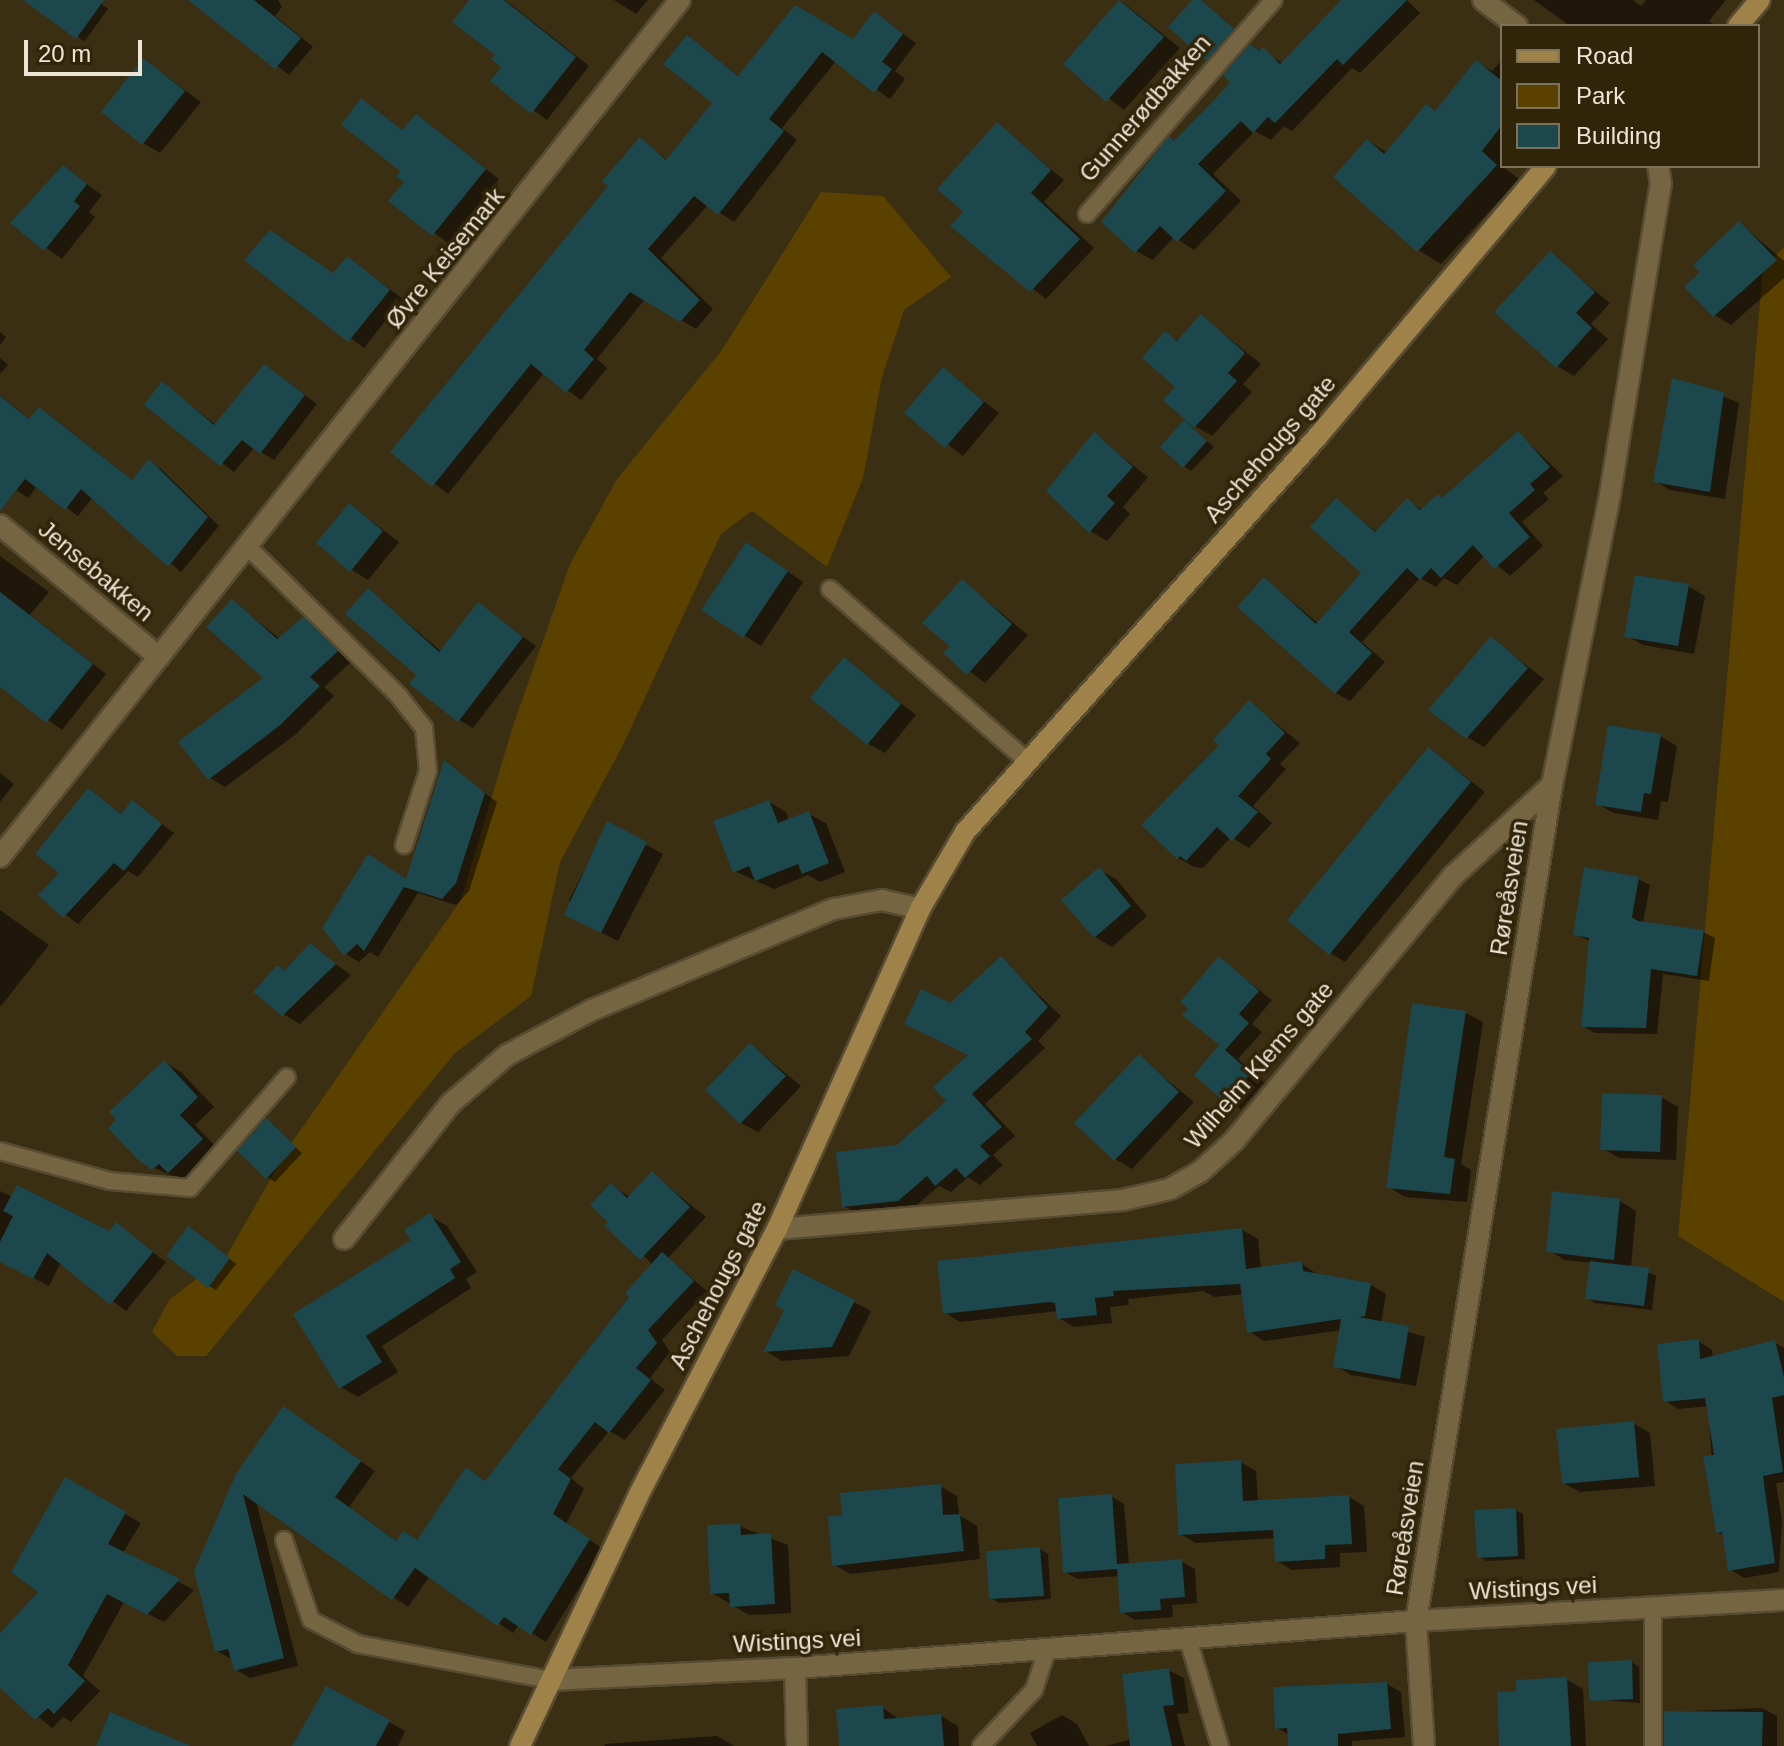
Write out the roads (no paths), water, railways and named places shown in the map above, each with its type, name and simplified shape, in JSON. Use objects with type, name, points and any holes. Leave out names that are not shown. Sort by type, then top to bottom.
[{"type":"main road","points":[[1740,24],[1760,0]]},
{"type":"main road","name":"Aschehougs gate","points":[[520,1746],[639,1494],[777,1229],[920,909],[965,832],[1318,436],[1544,168]]},
{"type":"street","name":"Øvre Keisemark","points":[[0,857],[680,0]]},
{"type":"street","points":[[1483,0],[1514,24]]},
{"type":"street","name":"Røreåsveien","points":[[1416,1621],[1552,785],[1610,494],[1661,184],[1658,168]]},
{"type":"street","name":"Jensebakken","points":[[0,525],[159,657]]},
{"type":"street","name":"Wilhelm Klems gate","points":[[777,1229],[1123,1200],[1170,1189],[1200,1172],[1234,1141],[1453,876],[1552,785]]},
{"type":"street","points":[[344,1239],[451,1103],[507,1055],[592,1010],[834,909],[882,900],[920,909]]},
{"type":"street","name":"Wistings vei","points":[[550,1680],[1046,1652],[1416,1621],[1784,1600]]},
{"type":"street","points":[[1416,1621],[1424,1746]]},
{"type":"street","points":[[795,1668],[797,1746]]},
{"type":"lane","name":"Gunnerødbakken","points":[[1087,214],[1274,0]]},
{"type":"lane","points":[[248,547],[398,695],[424,728],[428,771],[404,845]]},
{"type":"lane","points":[[830,589],[1028,762]]},
{"type":"lane","points":[[0,1151],[110,1181],[190,1188],[287,1077]]},
{"type":"lane","points":[[284,1540],[311,1620],[358,1644],[550,1680]]},
{"type":"lane","points":[[1653,1607],[1653,1746]]},
{"type":"lane","points":[[1188,1639],[1220,1746]]},
{"type":"lane","points":[[981,1746],[1034,1690],[1046,1652]]}]
